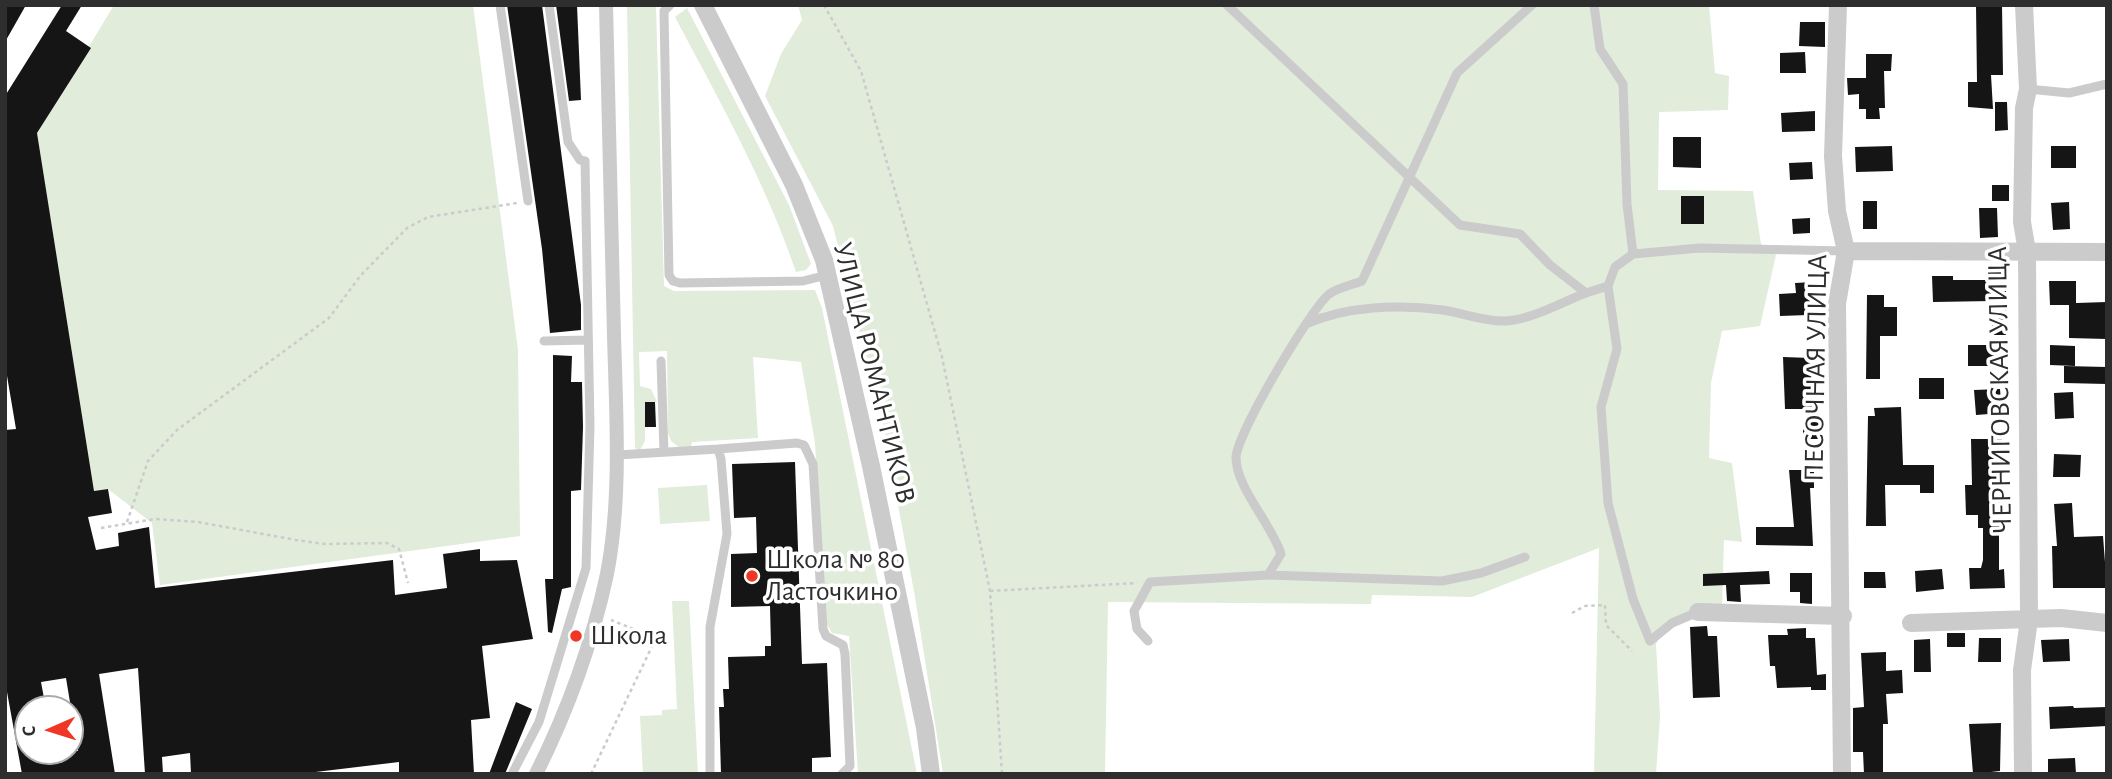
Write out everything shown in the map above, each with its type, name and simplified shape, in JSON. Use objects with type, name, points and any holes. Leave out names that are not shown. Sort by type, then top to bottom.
[{"type":"street","points":[[536,774],[562,722],[597,614],[607,571],[617,455],[607,5]]},
{"type":"street","name":"УЛИЦА РОМАНТИКОВ","points":[[703,5],[794,185],[827,275],[866,440],[931,774]]},
{"type":"street","name":"ПЕСОЧНАЯ УЛИЦА","points":[[1838,5],[1833,156],[1837,211],[1846,251],[1837,303],[1843,616],[1842,774]]},
{"type":"street","name":"ЧЕРНИГОВСКАЯ УЛИЦА","points":[[2023,774],[2022,670],[2029,620],[2027,251],[2022,222],[2024,108],[2028,89],[2024,5]]},
{"type":"street","points":[[1846,251],[2107,252]]},
{"type":"street","points":[[1698,612],[1843,616]]},
{"type":"street","points":[[1911,622],[2029,620],[2107,623]]},
{"type":"lane","points":[[500,5],[528,201]]},
{"type":"lane","points":[[512,774],[539,722],[586,568],[590,426],[585,161],[580,160],[568,142],[549,5]]},
{"type":"lane","points":[[670,5],[664,11],[669,275],[673,281],[803,281],[827,275]]},
{"type":"lane","points":[[1227,5],[1461,225],[1520,234],[1550,265],[1587,293]]},
{"type":"lane","points":[[1268,575],[1281,554],[1277,541],[1242,480],[1236,458],[1243,429],[1305,324],[1329,294],[1362,281],[1457,73],[1532,5]]},
{"type":"lane","points":[[1594,5],[1600,49],[1623,84],[1627,204],[1633,254]]},
{"type":"lane","points":[[2028,89],[2069,93],[2107,84]]},
{"type":"lane","points":[[1698,612],[1671,623],[1650,641],[1633,599],[1608,503],[1601,407],[1617,349],[1608,286],[1615,267],[1633,254],[1700,248],[1846,251]]},
{"type":"lane","points":[[1305,324],[1331,312],[1386,308],[1441,310],[1505,321],[1608,286]]},
{"type":"lane","points":[[544,341],[587,340]]},
{"type":"lane","points":[[661,360],[664,452]]},
{"type":"lane","points":[[617,455],[797,443],[804,445],[813,464],[823,629],[826,636],[843,645],[845,654],[850,766],[842,774]]},
{"type":"lane","points":[[709,774],[709,641],[727,534],[724,472],[718,449]]},
{"type":"lane","points":[[1148,641],[1137,629],[1134,611],[1150,582],[1268,575],[1442,581],[1482,573],[1525,557]]},
{"type":"path","points":[[824,5],[861,71],[942,357],[990,591],[1002,774]]},
{"type":"path","points":[[127,522],[148,461],[167,440],[329,318],[361,275],[407,229],[428,217],[528,201]]},
{"type":"path","points":[[101,528],[155,519],[198,522],[325,544],[387,543],[399,549],[408,583]]},
{"type":"path","points":[[990,591],[1150,582]]},
{"type":"path","points":[[1572,612],[1585,606],[1605,606],[1606,625],[1632,651]]},
{"type":"path","points":[[591,774],[656,638],[597,614]]},
{"type":"green space","points":[[114,5],[473,5],[518,350],[520,536],[160,585],[152,523],[108,489],[94,491],[37,133]]},
{"type":"green space","points":[[627,5],[656,7],[664,286],[674,291],[815,290],[822,308],[917,774],[858,774],[849,636],[832,633],[826,623],[815,443],[801,362],[753,357],[758,438],[692,442],[691,447],[680,448],[671,441],[668,433],[667,351],[639,352],[640,386],[651,389],[657,402],[645,402],[645,441],[640,450],[635,448]]},
{"type":"green space","points":[[798,5],[1709,5],[1715,73],[1729,76],[1728,110],[1659,112],[1658,190],[1753,191],[1761,244],[1776,255],[1760,326],[1722,331],[1711,383],[1709,458],[1732,463],[1742,542],[1724,540],[1722,606],[1676,624],[1668,629],[1656,644],[1660,716],[1656,774],[1594,774],[1599,548],[1472,597],[1372,595],[1371,604],[1108,602],[1105,774],[943,774],[915,597],[883,424],[833,226],[765,96],[781,54],[802,20]]},
{"type":"green space","points":[[687,8],[789,205],[811,264],[806,270],[796,272],[756,174],[675,17]]},
{"type":"green space","points":[[707,485],[710,521],[660,524],[658,488]]},
{"type":"green space","points":[[672,601],[689,601],[698,774],[643,774],[640,716],[662,715],[662,710],[677,709]]},
{"type":"building","points":[[5,5],[26,5],[5,42]]},
{"type":"building","points":[[62,5],[82,5],[66,31],[91,48],[37,133],[94,491],[108,489],[112,513],[88,517],[96,550],[119,546],[118,533],[149,527],[155,588],[393,560],[395,595],[447,588],[443,554],[480,549],[480,561],[517,560],[533,639],[482,646],[490,718],[471,720],[474,774],[399,774],[399,762],[299,774],[191,774],[190,753],[162,757],[163,774],[145,774],[138,668],[99,674],[115,774],[22,774],[20,765],[84,765],[84,695],[69,695],[66,678],[41,682],[43,695],[14,695],[14,730],[5,681],[5,430],[16,429],[5,364],[5,96]]},
{"type":"building","points":[[507,5],[542,5],[581,305],[581,330],[550,333],[542,249]]},
{"type":"building","points":[[556,5],[577,5],[581,100],[569,101]]},
{"type":"building","points":[[1976,5],[2002,5],[2003,75],[1991,75],[1993,109],[1968,107],[1968,82],[1977,82]]},
{"type":"building","points":[[1800,22],[1825,22],[1825,47],[1799,46]]},
{"type":"building","points":[[1805,52],[1806,73],[1780,73],[1780,53]]},
{"type":"building","points":[[1866,54],[1892,54],[1891,71],[1884,71],[1885,108],[1879,108],[1880,119],[1866,119],[1866,109],[1859,109],[1859,94],[1848,95],[1847,78],[1866,78]]},
{"type":"building","points":[[1995,102],[2007,102],[2008,130],[1995,131]]},
{"type":"building","points":[[1815,111],[1815,131],[1782,132],[1781,113]]},
{"type":"building","points":[[1673,137],[1701,137],[1701,168],[1673,167]]},
{"type":"building","points":[[1892,146],[1893,171],[1856,172],[1855,147]]},
{"type":"building","points":[[2051,146],[2076,146],[2076,168],[2051,168]]},
{"type":"building","points":[[1812,162],[1813,179],[1790,180],[1789,163]]},
{"type":"building","points":[[1992,185],[2009,185],[2009,201],[1992,201]]},
{"type":"building","points":[[1681,196],[1704,196],[1704,224],[1681,224]]},
{"type":"building","points":[[1863,201],[1877,201],[1877,229],[1863,229]]},
{"type":"building","points":[[2069,202],[2070,229],[2053,230],[2051,203]]},
{"type":"building","points":[[1979,208],[1997,208],[1998,237],[1980,238]]},
{"type":"building","points":[[1810,218],[1810,233],[1793,234],[1792,219]]},
{"type":"building","points":[[1988,268],[2006,268],[2006,335],[1992,335],[1992,301],[1933,302],[1932,276],[1953,276],[1953,280],[1988,280]]},
{"type":"building","points":[[2049,281],[2076,281],[2076,303],[2107,302],[2107,339],[2069,338],[2069,305],[2050,305]]},
{"type":"building","points":[[1813,282],[1815,309],[1807,310],[1808,315],[1780,316],[1779,294],[1796,293],[1795,283]]},
{"type":"building","points":[[1867,295],[1884,295],[1884,307],[1897,307],[1897,336],[1880,336],[1880,379],[1866,379]]},
{"type":"building","points":[[1968,345],[2001,345],[2001,366],[1968,366]]},
{"type":"building","points":[[2050,345],[2075,346],[2075,366],[2050,365]]},
{"type":"building","points":[[553,355],[572,356],[571,382],[582,382],[583,427],[581,490],[571,491],[571,587],[562,589],[552,633],[548,632],[545,579],[553,579]]},
{"type":"building","points":[[1783,357],[1811,358],[1812,409],[1785,409]]},
{"type":"building","points":[[2064,366],[2107,367],[2107,384],[2064,383]]},
{"type":"building","points":[[1919,378],[1944,378],[1944,399],[1919,399]]},
{"type":"building","points":[[2000,389],[2002,413],[1976,415],[1974,390]]},
{"type":"building","points":[[2073,392],[2074,418],[2055,419],[2054,393]]},
{"type":"building","points":[[645,402],[655,402],[656,427],[645,427]]},
{"type":"building","points":[[1901,407],[1903,465],[1934,465],[1934,493],[1920,493],[1920,485],[1885,485],[1886,526],[1866,526],[1868,416],[1875,416],[1874,408]]},
{"type":"building","points":[[1823,421],[1823,439],[1803,439],[1803,422]]},
{"type":"building","points":[[1971,439],[2002,439],[2003,527],[1999,527],[1999,570],[2004,569],[2005,588],[1970,589],[1969,568],[1981,568],[1983,560],[1983,528],[1978,528],[1978,515],[1966,515],[1965,485],[1972,485]]},
{"type":"building","points":[[2054,454],[2081,455],[2080,477],[2053,477]]},
{"type":"building","points":[[795,462],[802,664],[827,663],[831,757],[812,758],[812,774],[721,774],[719,707],[724,707],[723,689],[729,689],[728,657],[765,656],[765,646],[771,646],[770,606],[731,607],[731,554],[757,553],[756,517],[734,518],[732,464]]},
{"type":"building","points":[[1789,470],[1814,470],[1814,488],[1810,488],[1813,546],[1756,545],[1756,527],[1794,527]]},
{"type":"building","points":[[2072,503],[2074,537],[2103,536],[2107,588],[2053,588],[2052,546],[2057,546],[2054,504]]},
{"type":"building","points":[[1942,569],[1944,589],[1916,592],[1915,571]]},
{"type":"building","points":[[1769,571],[1770,584],[1740,585],[1741,602],[1727,601],[1726,585],[1703,586],[1703,574]]},
{"type":"building","points":[[1864,572],[1885,572],[1886,588],[1864,588]]},
{"type":"building","points":[[1790,573],[1812,573],[1812,604],[1800,603],[1800,592],[1790,592]]},
{"type":"building","points":[[1707,626],[1708,636],[1717,636],[1720,697],[1693,698],[1690,627]]},
{"type":"building","points":[[1806,628],[1806,638],[1815,638],[1817,675],[1826,674],[1826,690],[1811,690],[1811,687],[1777,688],[1775,666],[1770,666],[1768,635],[1788,635],[1787,629]]},
{"type":"building","points":[[1947,633],[1965,633],[1965,647],[1947,647]]},
{"type":"building","points":[[1979,638],[2001,638],[2001,662],[1978,662]]},
{"type":"building","points":[[1930,639],[1931,672],[1914,672],[1914,640]]},
{"type":"building","points":[[2069,639],[2070,661],[2043,662],[2041,640]]},
{"type":"building","points":[[1886,652],[1886,671],[1902,670],[1903,693],[1886,694],[1888,724],[1883,724],[1883,774],[1864,774],[1863,752],[1853,752],[1853,708],[1864,707],[1861,653]]},
{"type":"building","points":[[516,702],[532,709],[505,774],[489,774]]},
{"type":"building","points":[[2049,707],[2107,707],[2107,726],[2050,729]]},
{"type":"building","points":[[2001,723],[2000,771],[1973,774],[1969,724]]},
{"type":"building","points":[[2075,758],[2076,774],[2048,774],[2048,759]]},
{"type":"place","name":"Школа № 80 Ласточкино","points":[[752,576]]},
{"type":"place","name":"Школа","points":[[576,636]]}]
